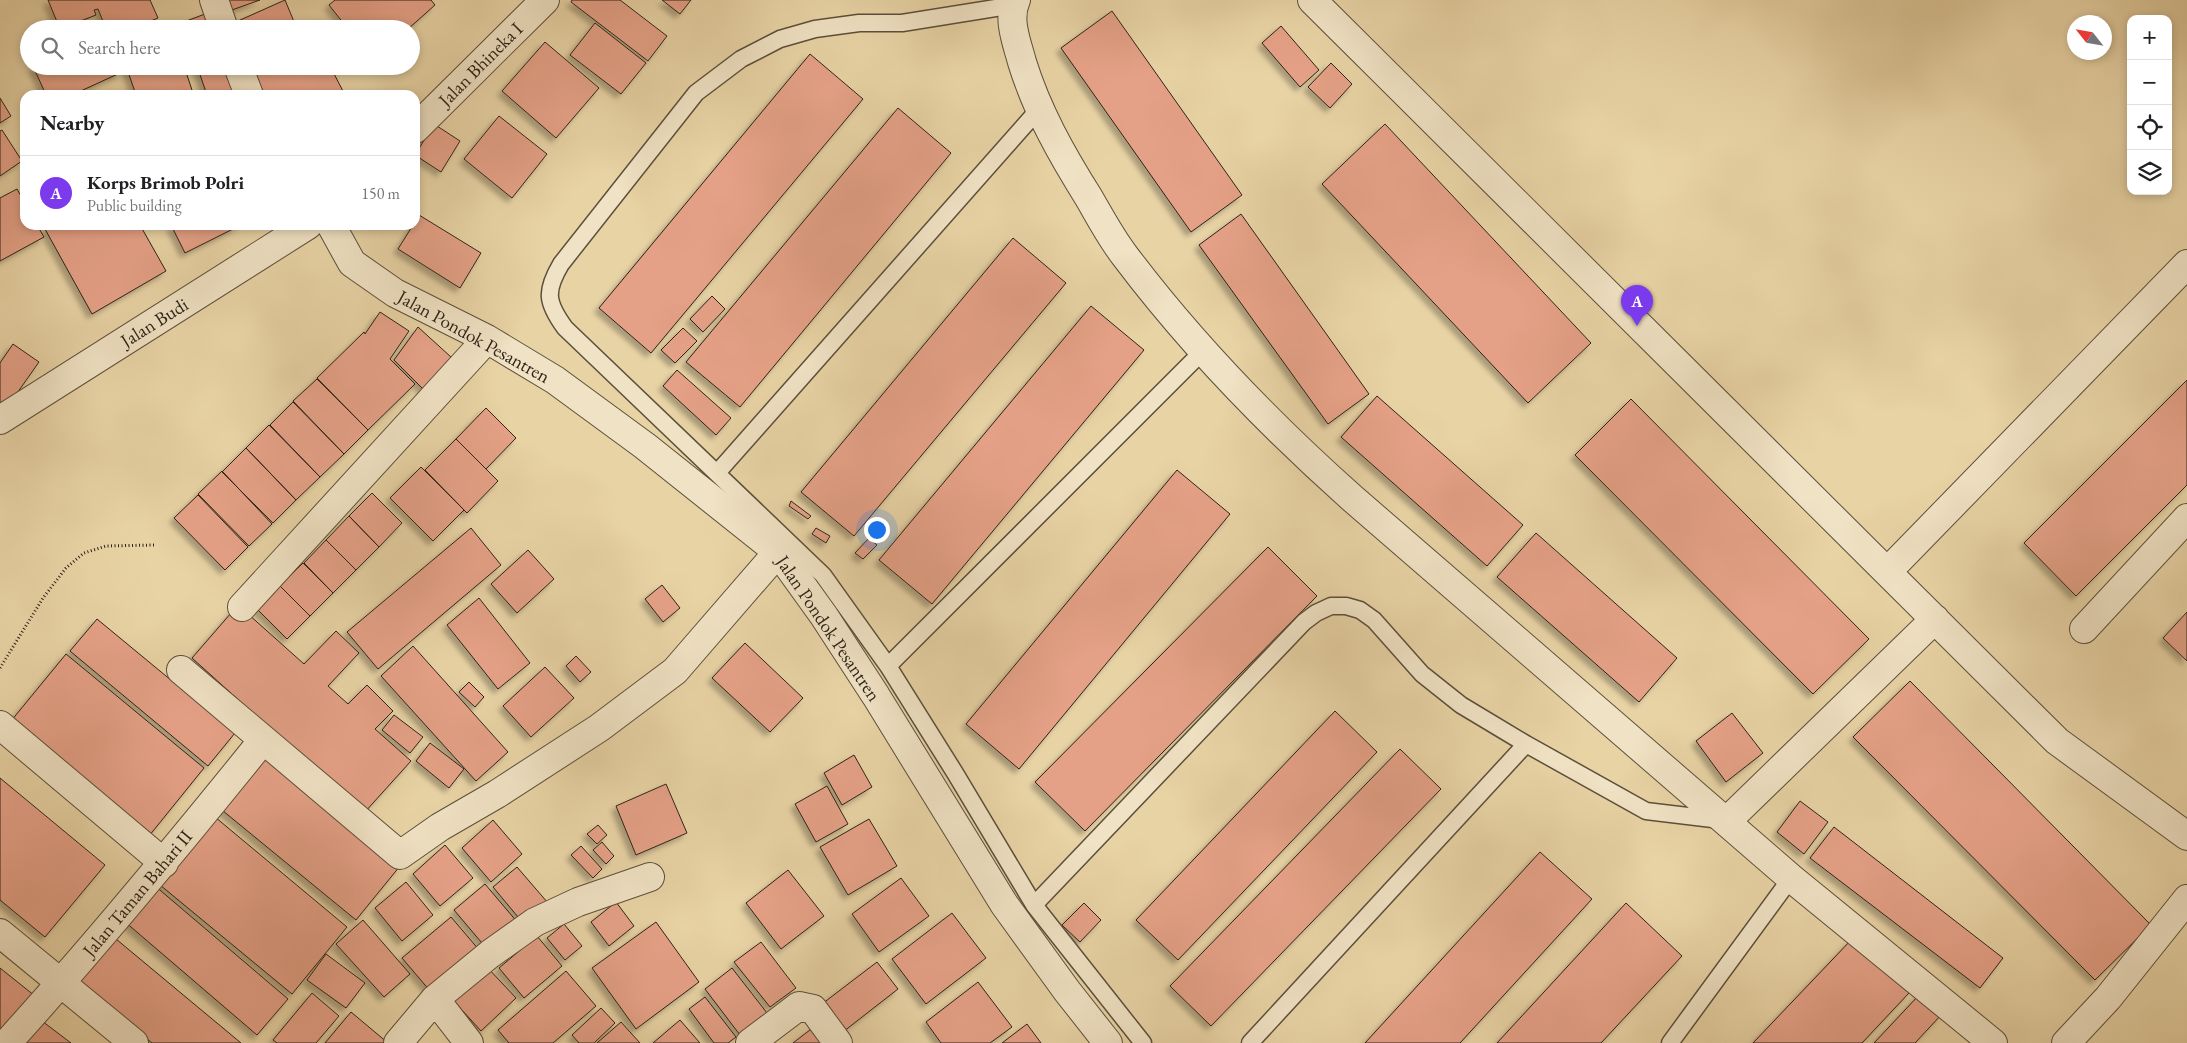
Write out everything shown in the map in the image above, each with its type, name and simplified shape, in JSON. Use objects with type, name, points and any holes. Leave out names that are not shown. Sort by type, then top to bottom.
[{"type":"street","points":[[214,0],[221,20]]},
{"type":"street","name":"Jalan Bhineka I","points":[[420,124],[545,0]]},
{"type":"street","points":[[1312,0],[2057,741],[2187,836]]},
{"type":"street","points":[[1014,2],[1012,17],[1015,37],[1026,74],[1064,158],[1124,254],[1203,350],[1274,426],[1309,460],[1791,878],[1993,1043]]},
{"type":"street","points":[[241,75],[247,90]]},
{"type":"street","name":"Jalan Budi","points":[[0,420],[300,230]]},
{"type":"street","name":"Jalan Pondok Pesantren","points":[[334,230],[352,263],[395,293],[487,339],[555,380],[645,446],[778,552],[824,616],[1004,904],[1067,991],[1108,1043]]},
{"type":"street","points":[[1888,571],[2187,264]]},
{"type":"street","points":[[242,607],[487,339]]},
{"type":"street","points":[[2084,628],[2187,518]]},
{"type":"street","points":[[181,670],[400,855],[440,827],[497,794],[599,728],[674,672],[778,552]]},
{"type":"street","points":[[1727,821],[1935,619]]},
{"type":"street","points":[[0,725],[164,863]]},
{"type":"street","name":"Jalan Taman Bahari II","points":[[7,1043],[164,863],[262,740]]},
{"type":"street","points":[[398,1043],[435,999],[490,954],[535,922],[578,902],[650,877]]},
{"type":"street","points":[[2066,1043],[2108,998],[2187,899]]},
{"type":"street","points":[[0,933],[134,1043]]},
{"type":"street","points":[[435,999],[470,1043]]},
{"type":"street","points":[[750,1043],[799,1006],[812,1009],[838,1043]]},
{"type":"lane","points":[[1014,2],[902,23],[859,23],[815,29],[780,39],[741,59],[696,93],[562,264],[552,279],[550,302],[565,328],[823,575],[888,666],[955,773],[1034,906],[1143,1043]]},
{"type":"lane","points":[[717,473],[1040,108]]},
{"type":"lane","points":[[888,666],[1203,350]]},
{"type":"lane","points":[[1034,906],[1304,622],[1316,613],[1332,606],[1346,606],[1360,610],[1374,620],[1422,674],[1461,705],[1526,744],[1646,811],[1727,821]]},
{"type":"lane","points":[[1250,1043],[1526,744]]},
{"type":"lane","points":[[1670,1043],[1791,878]]},
{"type":"path","points":[[0,668],[43,598],[66,568],[84,553],[106,546],[154,545]]},
{"type":"building","points":[[48,0],[150,0],[158,18],[153,20],[102,20],[98,9],[94,10],[96,15],[83,20],[56,20]]},
{"type":"building","points":[[225,0],[260,0],[229,11]]},
{"type":"building","points":[[285,0],[293,20],[240,20]]},
{"type":"building","points":[[335,0],[431,0],[435,5],[418,20],[341,20],[329,5]]},
{"type":"building","points":[[572,0],[620,0],[667,36],[648,61],[571,2]]},
{"type":"building","points":[[662,0],[691,0],[680,14]]},
{"type":"building","points":[[213,11],[216,20],[189,20]]},
{"type":"building","points":[[1112,11],[1242,195],[1191,232],[1061,48]]},
{"type":"building","points":[[595,23],[646,63],[621,94],[570,55]]},
{"type":"building","points":[[1281,26],[1319,70],[1300,87],[1262,43]]},
{"type":"building","points":[[545,42],[599,88],[556,138],[502,91]]},
{"type":"building","points":[[810,54],[863,99],[651,353],[599,308]]},
{"type":"building","points":[[1331,63],[1352,84],[1330,108],[1308,87]]},
{"type":"building","points":[[37,75],[116,75],[83,90],[44,90]]},
{"type":"building","points":[[129,75],[187,75],[192,90],[134,90]]},
{"type":"building","points":[[200,75],[234,75],[235,90],[205,90]]},
{"type":"building","points":[[255,75],[335,75],[342,90],[262,90]]},
{"type":"building","points":[[0,98],[11,116],[0,123]]},
{"type":"building","points":[[898,108],[951,153],[740,407],[686,362]]},
{"type":"building","points":[[499,116],[547,154],[512,198],[464,159]]},
{"type":"building","points":[[434,124],[460,141],[441,172],[420,158],[420,147]]},
{"type":"building","points":[[1385,124],[1591,343],[1528,403],[1322,184]]},
{"type":"building","points":[[2,130],[20,158],[20,162],[0,176],[0,131]]},
{"type":"building","points":[[17,189],[20,194],[20,230],[40,230],[44,237],[0,261],[0,198]]},
{"type":"building","points":[[1241,214],[1369,394],[1328,424],[1199,245]]},
{"type":"building","points":[[420,216],[481,253],[460,288],[398,249],[410,230],[420,230]]},
{"type":"building","points":[[46,230],[143,230],[166,271],[92,314]]},
{"type":"building","points":[[174,230],[231,230],[185,253]]},
{"type":"building","points":[[1013,238],[1066,283],[854,536],[801,492]]},
{"type":"building","points":[[712,296],[725,309],[703,332],[690,319]]},
{"type":"building","points":[[1091,306],[1144,350],[932,604],[879,560]]},
{"type":"building","points":[[380,312],[409,331],[390,359],[415,384],[368,430],[317,378],[364,332],[365,334]]},
{"type":"building","points":[[418,327],[451,357],[427,393],[394,360]]},
{"type":"building","points":[[683,328],[697,341],[675,363],[661,350]]},
{"type":"building","points":[[13,344],[39,362],[3,413],[0,410],[0,363]]},
{"type":"building","points":[[677,370],[731,418],[716,435],[663,386]]},
{"type":"building","points":[[317,379],[368,430],[344,454],[293,401]]},
{"type":"building","points":[[2187,380],[2187,485],[2076,596],[2024,543]]},
{"type":"building","points":[[1377,396],[1523,525],[1487,566],[1341,437]]},
{"type":"building","points":[[1631,399],[1869,639],[1813,694],[1575,455]]},
{"type":"building","points":[[293,402],[344,454],[320,477],[270,425]]},
{"type":"building","points":[[486,408],[516,438],[486,469],[456,439]]},
{"type":"building","points":[[269,425],[320,477],[296,500],[246,448]]},
{"type":"building","points":[[456,439],[498,481],[467,513],[425,470]]},
{"type":"building","points":[[246,448],[296,500],[273,523],[222,472]]},
{"type":"building","points":[[421,467],[464,510],[433,541],[390,498]]},
{"type":"building","points":[[1177,470],[1230,514],[1019,769],[966,724]]},
{"type":"building","points":[[222,471],[272,524],[249,546],[198,494]]},
{"type":"building","points":[[372,493],[402,523],[379,547],[349,516]]},
{"type":"building","points":[[198,495],[248,547],[225,570],[174,518]]},
{"type":"building","points":[[791,501],[811,516],[808,519],[789,506]]},
{"type":"building","points":[[349,516],[379,547],[356,570],[326,540]]},
{"type":"building","points":[[471,528],[501,565],[378,669],[347,632]]},
{"type":"building","points":[[816,528],[830,536],[826,543],[812,534]]},
{"type":"building","points":[[1536,533],[1677,658],[1639,702],[1497,577]]},
{"type":"building","points":[[869,538],[877,545],[863,559],[855,553]]},
{"type":"building","points":[[326,540],[356,570],[333,593],[304,563]]},
{"type":"building","points":[[1268,547],[1317,596],[1085,831],[1035,782]]},
{"type":"building","points":[[528,550],[554,579],[517,613],[491,584]]},
{"type":"building","points":[[303,563],[333,593],[310,616],[280,586]]},
{"type":"building","points":[[662,585],[680,608],[663,622],[645,599]]},
{"type":"building","points":[[280,586],[310,616],[287,639],[257,609]]},
{"type":"building","points":[[479,598],[530,663],[498,689],[447,625]]},
{"type":"building","points":[[238,605],[304,664],[336,631],[359,653],[328,686],[348,704],[367,685],[393,711],[375,729],[411,761],[364,813],[192,658]]},
{"type":"building","points":[[2187,612],[2187,661],[2163,638]]},
{"type":"building","points":[[97,619],[235,733],[208,766],[70,651]]},
{"type":"building","points":[[745,643],[803,698],[770,732],[712,678]]},
{"type":"building","points":[[413,646],[508,752],[476,781],[381,676]]},
{"type":"building","points":[[66,654],[204,768],[149,836],[11,721]]},
{"type":"building","points":[[576,656],[591,672],[580,682],[566,666]]},
{"type":"building","points":[[545,667],[574,698],[531,737],[503,706]]},
{"type":"building","points":[[1910,681],[2151,925],[2095,980],[1853,737]]},
{"type":"building","points":[[469,682],[484,697],[475,707],[459,692]]},
{"type":"building","points":[[1335,711],[1377,752],[1178,960],[1136,920]]},
{"type":"building","points":[[1732,713],[1763,753],[1726,782],[1696,741]]},
{"type":"building","points":[[394,715],[423,737],[410,753],[382,730]]},
{"type":"building","points":[[430,743],[464,769],[449,788],[416,761]]},
{"type":"building","points":[[1400,749],[1441,789],[1211,1026],[1170,986]]},
{"type":"building","points":[[262,752],[400,866],[356,920],[217,806]]},
{"type":"building","points":[[854,755],[872,787],[842,805],[824,773]]},
{"type":"building","points":[[0,778],[105,865],[45,937],[0,900]]},
{"type":"building","points":[[666,784],[687,833],[636,855],[616,806]]},
{"type":"building","points":[[827,786],[848,824],[816,842],[795,804]]},
{"type":"building","points":[[1800,801],[1828,822],[1804,854],[1777,832]]},
{"type":"building","points":[[209,812],[347,927],[292,994],[154,880]]},
{"type":"building","points":[[869,819],[897,866],[848,895],[820,847]]},
{"type":"building","points":[[493,820],[522,854],[491,882],[462,848]]},
{"type":"building","points":[[598,825],[607,835],[597,844],[587,834]]},
{"type":"building","points":[[1834,827],[2003,958],[1980,988],[1810,858]]},
{"type":"building","points":[[602,842],[614,856],[606,864],[593,850]]},
{"type":"building","points":[[445,845],[473,878],[440,906],[413,874]]},
{"type":"building","points":[[581,846],[602,869],[593,878],[571,855]]},
{"type":"building","points":[[1540,852],[1592,899],[1460,1043],[1365,1043]]},
{"type":"building","points":[[517,867],[548,903],[523,923],[493,887]]},
{"type":"building","points":[[788,870],[824,916],[781,949],[746,903]]},
{"type":"building","points":[[901,878],[929,916],[879,952],[852,914]]},
{"type":"building","points":[[406,882],[433,915],[402,941],[375,908]]},
{"type":"building","points":[[485,884],[518,923],[487,949],[454,910]]},
{"type":"building","points":[[154,885],[288,999],[257,1035],[124,921]]},
{"type":"building","points":[[616,902],[634,926],[609,946],[591,922]]},
{"type":"building","points":[[1084,903],[1101,920],[1080,942],[1062,925]]},
{"type":"building","points":[[1626,903],[1682,956],[1601,1043],[1497,1043]]},
{"type":"building","points":[[952,913],[986,958],[926,1004],[892,959]]},
{"type":"building","points":[[451,917],[480,951],[431,992],[402,958]]},
{"type":"building","points":[[363,920],[410,974],[384,997],[336,944]]},
{"type":"building","points":[[656,922],[699,982],[636,1029],[592,968]]},
{"type":"building","points":[[564,924],[582,946],[565,960],[547,938]]},
{"type":"building","points":[[110,934],[241,1043],[152,1043],[74,978]]},
{"type":"building","points":[[537,936],[562,966],[524,998],[499,968]]},
{"type":"building","points":[[1852,939],[1909,993],[1862,1043],[1753,1043]]},
{"type":"building","points":[[761,942],[796,988],[770,1007],[734,962]]},
{"type":"building","points":[[326,954],[365,983],[346,1008],[307,980]]},
{"type":"building","points":[[877,962],[898,989],[839,1035],[818,1007]]},
{"type":"building","points":[[486,966],[516,998],[481,1031],[451,998]]},
{"type":"building","points":[[0,968],[35,996],[0,1040]]},
{"type":"building","points":[[732,968],[767,1013],[740,1035],[705,989]]},
{"type":"building","points":[[566,971],[596,1006],[553,1043],[509,1043],[498,1030]]},
{"type":"building","points":[[978,982],[1012,1027],[990,1043],[941,1043],[926,1022]]},
{"type":"building","points":[[312,993],[339,1016],[316,1043],[277,1043],[273,1040]]},
{"type":"building","points":[[1920,994],[1942,1014],[1915,1043],[1874,1043]]},
{"type":"building","points":[[705,997],[736,1037],[728,1043],[714,1043],[689,1009]]},
{"type":"building","points":[[601,1008],[615,1023],[594,1043],[579,1043],[572,1035]]},
{"type":"building","points":[[351,1012],[388,1043],[325,1043]]},
{"type":"building","points":[[38,1018],[71,1043],[19,1043]]},
{"type":"building","points":[[680,1020],[700,1043],[653,1043]]},
{"type":"building","points":[[621,1022],[640,1043],[597,1043]]},
{"type":"building","points":[[819,1023],[834,1043],[793,1043]]},
{"type":"building","points":[[1027,1024],[1041,1043],[1002,1043]]},
{"type":"place","name":"Korps Brimob Polri","points":[[1637,326]]}]
